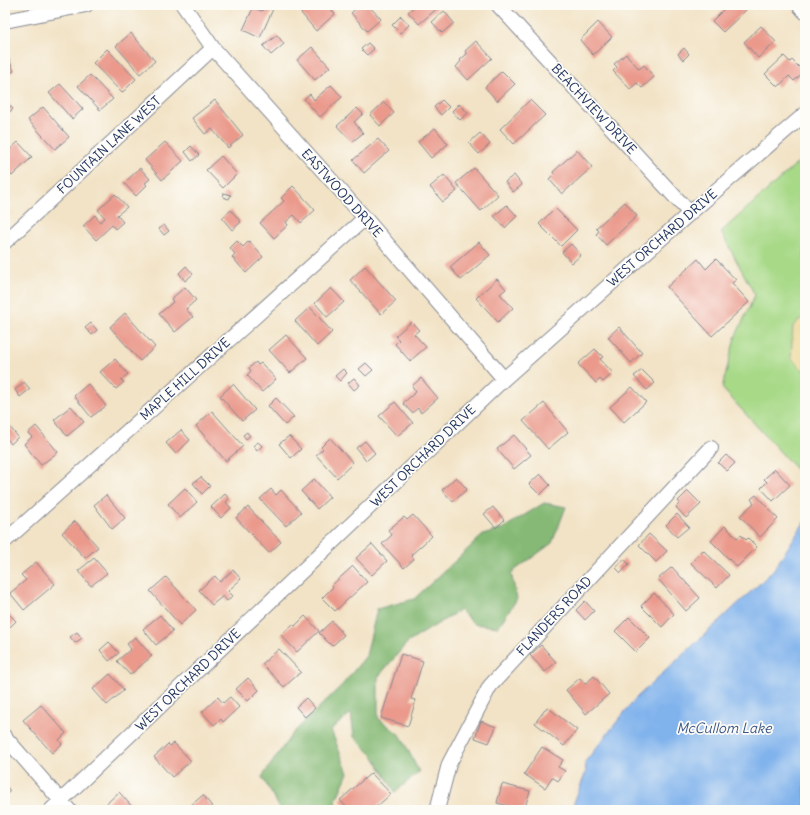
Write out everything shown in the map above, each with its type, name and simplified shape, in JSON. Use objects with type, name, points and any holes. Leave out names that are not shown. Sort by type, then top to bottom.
[{"type":"street","points":[[5,21],[86,5]]},
{"type":"street","name":"EASTWOOD DRIVE","points":[[183,5],[213,48],[365,218],[504,379]]},
{"type":"street","name":"BEACHVIEW DRIVE","points":[[498,5],[690,213]]},
{"type":"street","points":[[799,5],[805,12]]},
{"type":"street","name":"FOUNTAIN LANE WEST","points":[[5,242],[213,48]]},
{"type":"street","name":"WEST ORCHARD DRIVE","points":[[60,807],[504,379],[690,213],[805,114]]},
{"type":"street","name":"MAPLE HILL DRIVE","points":[[5,540],[365,218]]},
{"type":"street","name":"FLANDERS ROAD","points":[[437,810],[449,764],[490,686],[711,448]]},
{"type":"street","points":[[5,737],[60,807]]},
{"type":"green space","points":[[805,156],[805,479],[722,388],[735,338],[755,295],[721,232]]},
{"type":"green space","points":[[544,503],[566,507],[552,543],[511,573],[517,599],[498,627],[474,624],[460,610],[407,643],[378,677],[378,718],[401,736],[419,772],[395,792],[374,757],[354,737],[351,713],[331,730],[348,773],[335,802],[343,810],[281,810],[262,777],[292,734],[343,684],[366,656],[377,609],[414,599],[483,535],[502,529]]},
{"type":"sand","points":[[805,315],[805,372],[791,358],[793,326]]},
{"type":"water","name":"McCullom Lake","points":[[805,521],[805,810],[571,810],[586,772],[585,762],[636,698],[774,569]]},
{"type":"building","points":[[265,5],[273,9],[260,38],[243,30],[253,8],[262,11]]},
{"type":"building","points":[[310,5],[327,5],[335,14],[316,31],[301,13]]},
{"type":"building","points":[[360,5],[368,5],[381,19],[367,31],[351,13]]},
{"type":"building","points":[[416,5],[441,5],[419,24],[408,12]]},
{"type":"building","points":[[654,5],[663,5],[658,10]]},
{"type":"building","points":[[728,5],[741,5],[746,10],[723,32],[712,21]]},
{"type":"building","points":[[444,11],[454,23],[442,33],[432,22]]},
{"type":"building","points":[[401,16],[409,25],[400,33],[392,25]]},
{"type":"building","points":[[598,22],[612,37],[593,55],[580,40]]},
{"type":"building","points":[[761,26],[776,42],[758,58],[744,42]]},
{"type":"building","points":[[131,33],[155,61],[140,74],[116,46]]},
{"type":"building","points":[[277,35],[284,44],[271,55],[263,46]]},
{"type":"building","points":[[476,41],[492,58],[468,80],[456,67],[461,61],[460,60],[467,54],[465,51]]},
{"type":"building","points":[[368,43],[374,49],[367,55],[361,49]]},
{"type":"building","points":[[312,47],[330,67],[315,80],[297,60]]},
{"type":"building","points":[[684,48],[689,54],[683,60],[678,54]]},
{"type":"building","points":[[107,49],[136,79],[122,93],[93,63]]},
{"type":"building","points":[[626,54],[639,69],[644,65],[654,77],[642,88],[637,83],[630,89],[613,71],[617,67],[614,64]]},
{"type":"building","points":[[7,55],[14,71],[5,76],[5,56]]},
{"type":"building","points":[[784,56],[790,62],[792,60],[804,72],[794,81],[789,76],[778,87],[765,74]]},
{"type":"building","points":[[502,71],[515,84],[497,101],[485,87]]},
{"type":"building","points":[[90,75],[113,99],[100,110],[78,86]]},
{"type":"building","points":[[60,84],[83,109],[72,119],[49,93]]},
{"type":"building","points":[[331,85],[342,97],[320,117],[304,99],[310,94],[314,100]]},
{"type":"building","points":[[5,100],[13,109],[5,116]]},
{"type":"building","points":[[215,100],[243,135],[228,148],[212,129],[205,134],[192,118]]},
{"type":"building","points":[[442,100],[449,107],[441,115],[434,107]]},
{"type":"building","points":[[530,100],[545,115],[514,144],[500,129]]},
{"type":"building","points":[[384,102],[394,113],[380,126],[370,115]]},
{"type":"building","points":[[459,104],[468,113],[460,120],[452,111]]},
{"type":"building","points":[[43,107],[69,137],[55,149],[28,120]]},
{"type":"building","points":[[357,108],[363,114],[354,122],[363,133],[352,142],[337,126]]},
{"type":"building","points":[[435,128],[448,144],[431,158],[418,142]]},
{"type":"building","points":[[480,133],[490,144],[479,154],[469,143]]},
{"type":"building","points":[[378,139],[389,151],[364,173],[353,160]]},
{"type":"building","points":[[18,142],[32,157],[12,176],[5,169],[5,154]]},
{"type":"building","points":[[165,142],[183,161],[162,180],[145,160]]},
{"type":"building","points":[[191,146],[199,155],[192,161],[185,152]]},
{"type":"building","points":[[577,150],[592,167],[562,194],[549,179],[554,174],[553,172]]},
{"type":"building","points":[[221,156],[237,174],[223,188],[206,170]]},
{"type":"building","points":[[140,168],[150,179],[145,183],[147,185],[136,196],[124,183]]},
{"type":"building","points":[[474,168],[498,195],[481,211],[456,183]]},
{"type":"building","points":[[444,175],[457,191],[443,202],[430,187]]},
{"type":"building","points":[[514,175],[522,185],[513,192],[505,182]]},
{"type":"building","points":[[293,186],[315,210],[301,223],[294,215],[286,222],[288,225],[274,238],[260,223],[284,201],[281,198]]},
{"type":"building","points":[[224,193],[231,195],[229,199],[223,197]]},
{"type":"building","points":[[115,194],[127,207],[117,215],[123,222],[115,229],[112,225],[96,240],[83,226],[95,215],[100,222],[105,218],[98,210]]},
{"type":"building","points":[[625,202],[637,216],[606,245],[596,234],[599,231],[596,228]]},
{"type":"building","points":[[507,205],[517,216],[505,228],[494,216]]},
{"type":"building","points":[[555,208],[577,230],[561,246],[539,224]]},
{"type":"building","points":[[231,210],[241,222],[232,230],[222,218]]},
{"type":"building","points":[[164,225],[169,231],[164,235],[159,229]]},
{"type":"building","points":[[237,241],[243,247],[249,241],[263,257],[246,273],[232,257],[235,254],[230,248]]},
{"type":"building","points":[[479,242],[490,255],[461,280],[450,267]]},
{"type":"building","points":[[571,244],[581,255],[572,263],[562,252]]},
{"type":"building","points":[[698,259],[706,269],[716,259],[736,280],[732,283],[749,302],[712,336],[667,287]]},
{"type":"building","points":[[186,266],[193,274],[185,281],[179,273]]},
{"type":"building","points":[[365,266],[396,301],[381,314],[350,280]]},
{"type":"building","points":[[497,279],[506,289],[500,294],[513,308],[498,322],[476,298]]},
{"type":"building","points":[[185,287],[196,300],[186,309],[193,317],[175,332],[159,314],[173,302],[171,299]]},
{"type":"building","points":[[331,288],[344,302],[327,317],[315,303]]},
{"type":"building","points":[[310,307],[332,332],[317,346],[295,321]]},
{"type":"building","points":[[125,313],[155,347],[140,361],[110,327]]},
{"type":"building","points":[[411,322],[419,330],[414,334],[426,347],[410,361],[395,344],[399,340],[395,336]]},
{"type":"building","points":[[91,323],[97,330],[92,335],[85,328]]},
{"type":"building","points":[[619,327],[642,353],[631,363],[608,337]]},
{"type":"building","points":[[286,335],[307,358],[290,373],[269,350]]},
{"type":"building","points":[[595,349],[603,357],[600,359],[613,373],[603,382],[600,379],[596,383],[578,364]]},
{"type":"building","points":[[115,359],[128,374],[121,380],[124,382],[116,389],[100,372]]},
{"type":"building","points":[[256,362],[258,365],[261,363],[276,379],[262,392],[247,375],[251,371],[249,368]]},
{"type":"building","points":[[366,363],[373,370],[366,376],[359,369]]},
{"type":"building","points":[[343,369],[347,373],[340,381],[335,376]]},
{"type":"building","points":[[642,370],[655,383],[647,390],[634,376]]},
{"type":"building","points":[[354,378],[360,385],[354,390],[348,383]]},
{"type":"building","points":[[421,378],[438,398],[421,413],[418,408],[412,413],[403,403],[416,392],[412,386]]},
{"type":"building","points":[[24,382],[30,389],[20,397],[15,390]]},
{"type":"building","points":[[88,384],[106,406],[91,417],[74,396]]},
{"type":"building","points":[[233,384],[255,410],[242,421],[220,396]]},
{"type":"building","points":[[632,387],[646,402],[624,422],[610,407]]},
{"type":"building","points":[[276,398],[294,417],[285,425],[268,406]]},
{"type":"building","points":[[395,402],[413,423],[397,436],[379,416]]},
{"type":"building","points":[[544,403],[568,432],[548,449],[523,421]]},
{"type":"building","points":[[71,406],[84,422],[67,436],[54,420]]},
{"type":"building","points":[[212,411],[243,446],[226,461],[196,426]]},
{"type":"building","points":[[9,426],[18,437],[11,444],[5,436],[5,429]]},
{"type":"building","points":[[36,426],[58,452],[41,465],[24,444],[32,437],[28,433]]},
{"type":"building","points":[[181,430],[190,440],[176,454],[166,443]]},
{"type":"building","points":[[247,432],[250,436],[246,439],[243,435]]},
{"type":"building","points":[[514,435],[531,455],[514,469],[497,449]]},
{"type":"building","points":[[289,436],[301,449],[291,458],[279,444]]},
{"type":"building","points":[[330,438],[353,463],[337,478],[316,455],[323,449],[321,447]]},
{"type":"building","points":[[365,441],[375,453],[366,461],[356,448]]},
{"type":"building","points":[[258,442],[262,446],[257,451],[253,446]]},
{"type":"building","points":[[726,455],[735,463],[727,471],[718,463]]},
{"type":"building","points":[[775,469],[790,485],[773,501],[761,488],[767,482],[764,479]]},
{"type":"building","points":[[540,474],[550,485],[540,495],[529,484]]},
{"type":"building","points":[[201,477],[210,486],[202,494],[193,483]]},
{"type":"building","points":[[456,477],[467,489],[453,502],[442,490]]},
{"type":"building","points":[[314,479],[330,497],[317,509],[301,491]]},
{"type":"building","points":[[185,488],[197,502],[180,518],[168,504]]},
{"type":"building","points":[[271,489],[276,495],[281,490],[301,512],[286,526],[260,499]]},
{"type":"building","points":[[688,491],[701,504],[686,518],[676,507],[680,503],[678,501]]},
{"type":"building","points":[[225,494],[229,499],[226,502],[231,508],[221,518],[211,507]]},
{"type":"building","points":[[106,495],[125,518],[112,529],[94,505]]},
{"type":"building","points":[[756,495],[778,519],[760,537],[740,516],[754,503],[751,499]]},
{"type":"building","points":[[248,507],[281,542],[269,553],[236,518]]},
{"type":"building","points":[[493,507],[504,520],[496,528],[484,514]]},
{"type":"building","points":[[677,514],[689,527],[677,537],[666,525]]},
{"type":"building","points":[[413,515],[432,536],[411,555],[414,559],[404,568],[382,544],[392,535],[388,530],[404,517],[407,520]]},
{"type":"building","points":[[75,521],[98,547],[85,558],[62,533]]},
{"type":"building","points":[[725,526],[737,538],[741,535],[746,540],[748,538],[757,547],[737,567],[711,541]]},
{"type":"building","points":[[649,534],[667,551],[656,562],[639,545]]},
{"type":"building","points":[[372,544],[387,561],[372,575],[356,558]]},
{"type":"building","points":[[703,550],[729,575],[717,588],[691,563]]},
{"type":"building","points":[[94,558],[107,573],[91,586],[78,571]]},
{"type":"building","points":[[624,559],[629,564],[621,573],[616,568]]},
{"type":"building","points":[[36,562],[55,584],[24,610],[10,593],[26,580],[21,575]]},
{"type":"building","points":[[353,566],[367,582],[335,611],[322,598],[333,587],[332,585]]},
{"type":"building","points":[[672,567],[700,598],[686,611],[658,579]]},
{"type":"building","points":[[233,570],[241,579],[228,591],[233,596],[227,601],[223,596],[212,605],[199,590],[215,576],[220,582]]},
{"type":"building","points":[[166,577],[196,610],[180,625],[150,591]]},
{"type":"building","points":[[654,593],[674,614],[662,627],[641,606]]},
{"type":"building","points":[[585,601],[594,611],[585,620],[576,610]]},
{"type":"building","points":[[5,610],[16,621],[5,632]]},
{"type":"building","points":[[160,615],[173,631],[156,645],[143,629]]},
{"type":"building","points":[[305,616],[319,631],[297,652],[281,635],[293,624],[295,626]]},
{"type":"building","points":[[629,617],[650,638],[636,652],[615,631]]},
{"type":"building","points":[[332,621],[344,635],[332,646],[319,633]]},
{"type":"building","points":[[77,632],[82,638],[75,643],[70,637]]},
{"type":"building","points":[[135,637],[152,656],[130,675],[117,661],[131,649],[127,644]]},
{"type":"building","points":[[109,642],[119,653],[109,661],[100,650]]},
{"type":"building","points":[[541,645],[556,662],[545,672],[530,655]]},
{"type":"building","points":[[279,649],[301,672],[284,687],[262,664]]},
{"type":"building","points":[[401,654],[423,661],[411,699],[416,700],[408,726],[381,718]]},
{"type":"building","points":[[110,674],[124,690],[107,705],[93,689]]},
{"type":"building","points":[[594,676],[609,694],[586,714],[566,690],[580,678],[585,684]]},
{"type":"building","points":[[248,678],[259,690],[248,701],[236,689]]},
{"type":"building","points":[[218,697],[223,703],[230,697],[239,707],[223,722],[221,719],[214,725],[202,712]]},
{"type":"building","points":[[306,698],[315,708],[305,717],[296,707]]},
{"type":"building","points":[[41,705],[66,733],[59,740],[62,744],[52,753],[23,720]]},
{"type":"building","points":[[547,707],[577,730],[564,746],[535,723]]},
{"type":"building","points":[[481,721],[496,727],[489,743],[475,738]]},
{"type":"building","points":[[174,743],[191,761],[172,777],[154,757],[168,744],[170,746]]},
{"type":"building","points":[[542,747],[563,760],[558,767],[565,771],[558,781],[552,777],[545,788],[524,774]]},
{"type":"building","points":[[371,773],[391,794],[374,809],[375,810],[349,810],[340,800]]},
{"type":"building","points":[[502,784],[530,791],[524,810],[497,803]]},
{"type":"building","points":[[5,785],[10,791],[5,796]]},
{"type":"building","points":[[119,792],[135,810],[110,810],[105,805]]},
{"type":"building","points":[[203,795],[214,809],[193,810],[190,806]]}]
